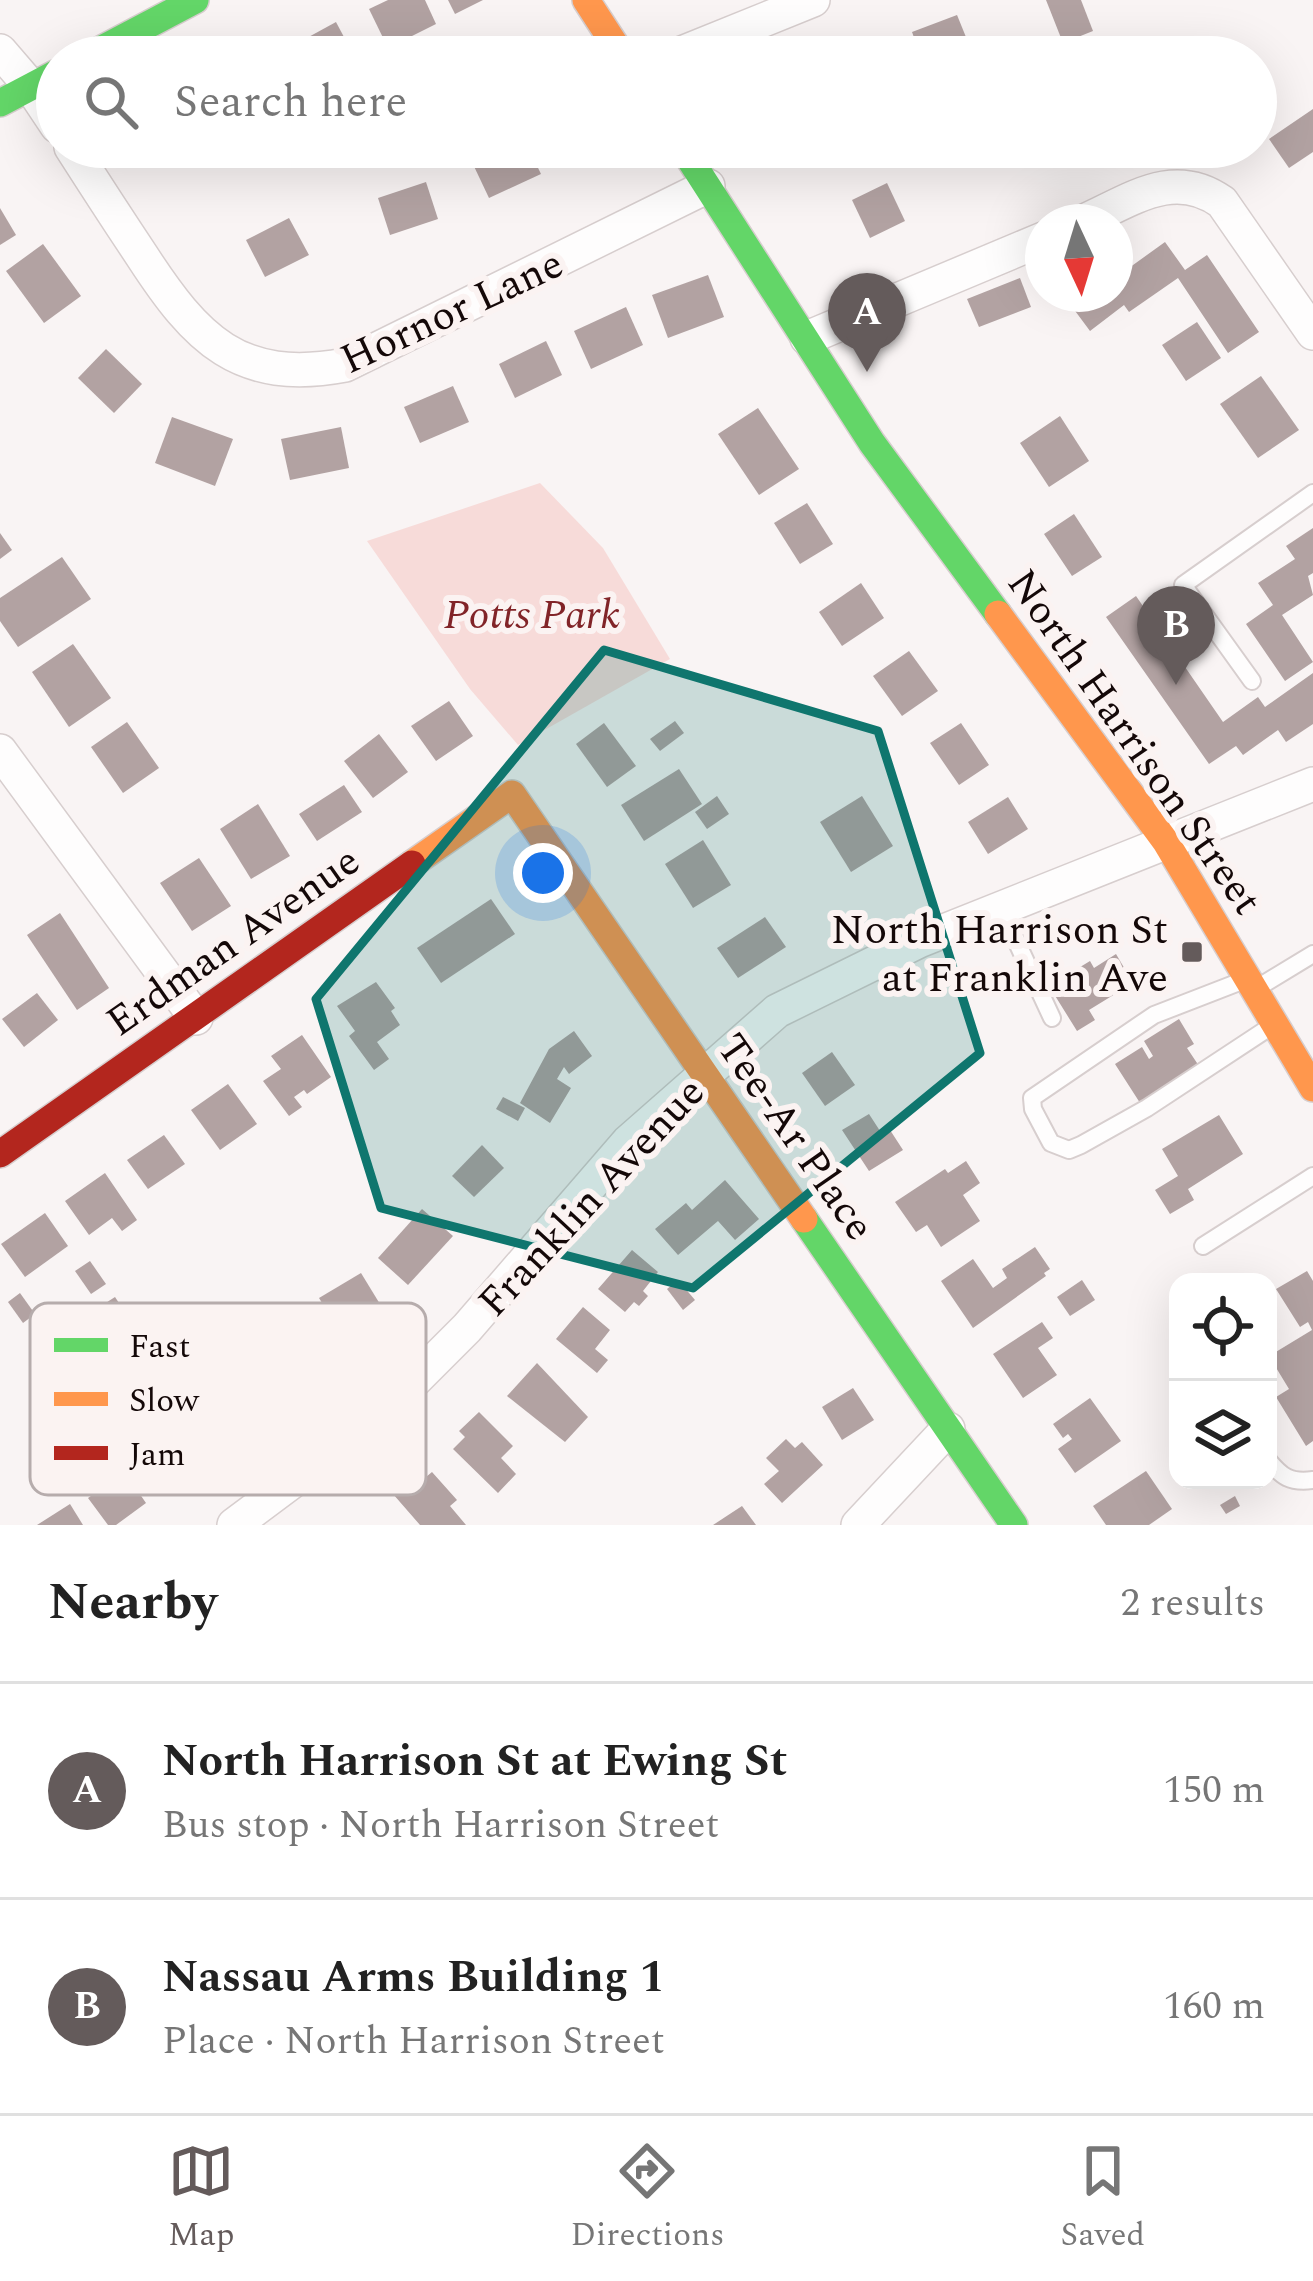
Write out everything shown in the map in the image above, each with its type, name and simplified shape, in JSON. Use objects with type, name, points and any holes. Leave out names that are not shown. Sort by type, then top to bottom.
[{"type":"street","points":[[127,36],[195,0]]},
{"type":"street","points":[[586,0],[609,36]]},
{"type":"street","points":[[724,36],[813,0]]},
{"type":"street","points":[[0,51],[36,75]]},
{"type":"street","points":[[0,103],[36,84]]},
{"type":"street","name":"Hornor Lane","points":[[85,168],[194,329],[222,350],[282,371],[344,365],[708,186]]},
{"type":"street","name":"North Harrison Street","points":[[696,168],[872,443],[1166,842],[1275,1024],[1303,1049],[1313,1088]]},
{"type":"street","points":[[1124,204],[1165,186],[1186,184],[1205,190],[1222,202],[1313,334]]},
{"type":"street","points":[[807,338],[1025,247]]},
{"type":"street","points":[[0,751],[196,1018]]},
{"type":"street","name":"Franklin Avenue","points":[[426,1369],[628,1142],[703,1073],[794,1002],[873,961],[1313,784]]},
{"type":"street","name":"Erdman Avenue","points":[[0,1154],[512,794]]},
{"type":"street","name":"Tee-Ar Place","points":[[512,794],[1014,1525]]},
{"type":"street","points":[[858,1525],[948,1430]]},
{"type":"street","name":"Franklin Avenue","points":[[234,1525],[274,1495]]},
{"type":"lane","points":[[1252,680],[1183,585],[1313,493]]},
{"type":"lane","points":[[1001,908],[1052,1018]]},
{"type":"lane","points":[[1275,1024],[1147,1108],[1070,1150],[1051,1143],[1033,1108],[1032,1098],[1154,1015],[1251,984],[1313,954]]},
{"type":"lane","points":[[1203,1246],[1313,1176]]},
{"type":"lane","points":[[1277,1471],[1292,1481],[1313,1480]]},
{"type":"highlighted area","points":[[604,650],[878,731],[980,1053],[693,1288],[381,1208],[316,999]]},
{"type":"green space","name":"Potts Park","points":[[540,483],[603,548],[670,659],[518,745],[470,689],[367,541]]},
{"type":"building","points":[[388,0],[425,0],[436,24],[412,36],[382,36],[369,9]]},
{"type":"building","points":[[448,0],[483,0],[455,14]]},
{"type":"building","points":[[1046,0],[1081,0],[1093,31],[1060,36]]},
{"type":"building","points":[[957,15],[966,36],[913,36],[912,32]]},
{"type":"building","points":[[336,22],[343,36],[310,36]]},
{"type":"building","points":[[1313,109],[1313,152],[1289,168],[1277,151],[1277,134]]},
{"type":"building","points":[[475,168],[538,168],[541,174],[489,198]]},
{"type":"building","points":[[426,182],[438,219],[390,235],[378,198]]},
{"type":"building","points":[[887,183],[905,221],[870,238],[852,200]]},
{"type":"building","points":[[0,208],[16,235],[0,245]]},
{"type":"building","points":[[289,218],[309,255],[265,277],[246,240]]},
{"type":"building","points":[[1165,242],[1185,270],[1207,255],[1259,332],[1228,353],[1178,278],[1133,309],[1133,265]]},
{"type":"building","points":[[43,244],[81,296],[44,323],[6,271]]},
{"type":"building","points":[[708,275],[724,317],[668,338],[652,295]]},
{"type":"building","points":[[1020,278],[1025,309],[979,327],[967,299]]},
{"type":"building","points":[[626,307],[643,345],[591,369],[574,331]]},
{"type":"building","points":[[1076,312],[1115,312],[1090,331]]},
{"type":"building","points":[[1197,322],[1221,358],[1186,381],[1162,345]]},
{"type":"building","points":[[546,341],[562,375],[515,398],[499,364]]},
{"type":"building","points":[[106,349],[142,384],[114,413],[78,378]]},
{"type":"building","points":[[1261,376],[1299,430],[1258,458],[1220,404]]},
{"type":"building","points":[[453,386],[469,422],[420,443],[404,407]]},
{"type":"building","points":[[758,408],[799,469],[759,495],[718,434]]},
{"type":"building","points":[[1060,416],[1089,461],[1049,487],[1020,443]]},
{"type":"building","points":[[172,417],[233,439],[215,486],[155,463]]},
{"type":"building","points":[[341,427],[349,468],[290,480],[281,439]]},
{"type":"building","points":[[807,503],[833,544],[800,564],[774,523]]},
{"type":"building","points":[[1074,514],[1102,557],[1072,576],[1044,534]]},
{"type":"building","points":[[1313,528],[1313,573],[1308,576],[1313,595],[1282,615],[1313,662],[1285,681],[1246,624],[1273,605],[1258,583],[1295,559],[1286,546]]},
{"type":"building","points":[[0,533],[12,550],[0,559]]},
{"type":"building","points":[[62,557],[91,599],[18,647],[0,621],[0,598]]},
{"type":"building","points":[[861,583],[884,618],[842,646],[819,612]]},
{"type":"building","points":[[1136,596],[1223,722],[1258,697],[1265,707],[1313,673],[1313,724],[1286,742],[1278,730],[1243,755],[1236,746],[1209,764],[1106,617]]},
{"type":"building","points":[[73,644],[111,698],[69,727],[32,672]]},
{"type":"building","points":[[909,651],[938,691],[902,716],[873,676]]},
{"type":"building","points":[[449,701],[473,736],[436,761],[411,726]]},
{"type":"building","points":[[675,721],[684,733],[660,751],[650,739]]},
{"type":"building","points":[[127,722],[159,768],[123,793],[91,747]]},
{"type":"building","points":[[604,723],[636,766],[607,787],[576,744]]},
{"type":"building","points":[[961,723],[989,765],[959,785],[930,743]]},
{"type":"building","points":[[379,734],[408,772],[373,798],[344,761]]},
{"type":"building","points":[[679,769],[702,804],[644,841],[621,805]]},
{"type":"building","points":[[344,785],[362,812],[317,841],[299,814]]},
{"type":"building","points":[[717,796],[729,814],[707,829],[695,812]]},
{"type":"building","points":[[862,796],[893,846],[851,872],[820,822]]},
{"type":"building","points":[[1008,797],[1028,829],[988,854],[968,822]]},
{"type":"building","points":[[258,804],[290,856],[251,879],[220,829]]},
{"type":"building","points":[[703,840],[731,885],[693,908],[665,864]]},
{"type":"building","points":[[199,858],[231,906],[192,931],[160,883]]},
{"type":"building","points":[[491,899],[515,934],[441,983],[417,948]]},
{"type":"building","points":[[60,913],[109,988],[77,1010],[27,935]]},
{"type":"building","points":[[765,917],[786,947],[738,978],[717,948]]},
{"type":"building","points":[[1116,954],[1133,983],[1089,1010],[1095,1020],[1077,1031],[1049,986],[1090,961],[1094,968]]},
{"type":"building","points":[[376,982],[395,1008],[391,1011],[400,1025],[377,1042],[389,1059],[374,1070],[349,1036],[355,1031],[337,1006]]},
{"type":"building","points":[[37,993],[58,1020],[24,1047],[2,1019]]},
{"type":"building","points":[[1179,1019],[1194,1044],[1187,1048],[1201,1069],[1142,1106],[1115,1064],[1142,1047],[1149,1059],[1153,1056],[1144,1041]]},
{"type":"building","points":[[574,1031],[592,1056],[569,1074],[564,1067],[557,1079],[571,1088],[550,1123],[520,1103],[549,1049]]},
{"type":"building","points":[[302,1035],[331,1077],[294,1097],[302,1107],[289,1116],[263,1081],[281,1069],[271,1056]]},
{"type":"building","points":[[832,1052],[855,1085],[825,1106],[802,1073]]},
{"type":"building","points":[[228,1084],[257,1124],[220,1150],[191,1110]]},
{"type":"building","points":[[503,1097],[525,1108],[518,1121],[496,1109]]},
{"type":"building","points":[[869,1114],[882,1134],[890,1130],[903,1150],[869,1171],[842,1130]]},
{"type":"building","points":[[1219,1115],[1243,1154],[1188,1189],[1194,1200],[1170,1214],[1155,1190],[1178,1176],[1162,1149]]},
{"type":"building","points":[[164,1135],[185,1164],[148,1189],[127,1160]]},
{"type":"building","points":[[482,1145],[504,1168],[474,1197],[452,1176]]},
{"type":"building","points":[[966,1161],[980,1183],[963,1195],[980,1221],[941,1247],[927,1225],[916,1232],[895,1202]]},
{"type":"building","points":[[105,1173],[137,1220],[122,1231],[112,1218],[89,1235],[65,1201]]},
{"type":"building","points":[[725,1180],[759,1219],[735,1240],[718,1221],[678,1255],[655,1229],[686,1203],[692,1210]]},
{"type":"building","points":[[422,1209],[453,1236],[408,1285],[378,1258]]},
{"type":"building","points":[[45,1213],[68,1246],[25,1277],[1,1244]]},
{"type":"building","points":[[1035,1247],[1050,1269],[1046,1276],[973,1328],[941,1281],[973,1259],[993,1288],[1007,1278],[1002,1269]]},
{"type":"building","points":[[632,1250],[658,1272],[643,1291],[648,1296],[625,1312],[598,1289]]},
{"type":"building","points":[[90,1261],[106,1284],[91,1294],[75,1271]]},
{"type":"building","points":[[1307,1271],[1313,1281],[1313,1441],[1306,1446],[1277,1399],[1289,1389],[1277,1369],[1277,1351],[1312,1330],[1308,1322],[1300,1327],[1277,1288]]},
{"type":"building","points":[[361,1273],[379,1303],[322,1303],[319,1298]]},
{"type":"building","points":[[678,1280],[695,1300],[683,1310],[667,1289]]},
{"type":"building","points":[[1082,1280],[1095,1300],[1070,1316],[1057,1297]]},
{"type":"building","points":[[20,1293],[30,1307],[30,1318],[23,1323],[8,1302]]},
{"type":"building","points":[[583,1307],[610,1330],[595,1349],[608,1360],[597,1373],[556,1339]]},
{"type":"building","points":[[1042,1322],[1053,1338],[1038,1348],[1057,1375],[1023,1398],[993,1354]]},
{"type":"building","points":[[537,1363],[588,1417],[565,1442],[507,1396]]},
{"type":"building","points":[[853,1388],[874,1420],[842,1440],[822,1407]]},
{"type":"building","points":[[1090,1398],[1121,1441],[1075,1473],[1058,1449],[1072,1439],[1068,1434],[1063,1438],[1053,1424]]},
{"type":"building","points":[[479,1412],[513,1446],[501,1458],[516,1474],[498,1493],[453,1449],[465,1437],[459,1431]]},
{"type":"building","points":[[786,1439],[795,1448],[802,1442],[823,1465],[782,1503],[764,1484],[779,1471],[766,1458]]},
{"type":"building","points":[[1146,1471],[1172,1509],[1149,1525],[1106,1525],[1093,1506]]},
{"type":"building","points":[[432,1472],[457,1500],[450,1506],[466,1525],[420,1525],[394,1495],[426,1495],[426,1477]]},
{"type":"building","points":[[140,1495],[146,1503],[116,1525],[108,1525],[88,1498]]},
{"type":"building","points":[[1235,1496],[1240,1506],[1226,1514],[1220,1505]]},
{"type":"building","points":[[70,1504],[83,1525],[37,1525]]},
{"type":"building","points":[[742,1506],[756,1525],[713,1525]]},
{"type":"traffic: fast","points":[[127,36],[195,0]]},
{"type":"traffic: fast","points":[[0,103],[36,84]]},
{"type":"traffic: fast","points":[[695,168],[872,443],[998,614]]},
{"type":"traffic: fast","points":[[804,1219],[1014,1525]]},
{"type":"traffic: slow","points":[[586,0],[609,36]]},
{"type":"traffic: slow","points":[[998,614],[1166,842],[1313,1088]]},
{"type":"traffic: slow","points":[[412,864],[512,794],[804,1219]]},
{"type":"traffic: jam","points":[[0,1154],[412,864]]},
{"type":"place","name":"North Harrison St at Ewing St","points":[[867,372]]},
{"type":"place","name":"Nassau Arms Building 1","points":[[1176,685]]},
{"type":"place","name":"North Harrison St at Franklin Ave","points":[[1192,952]]}]
